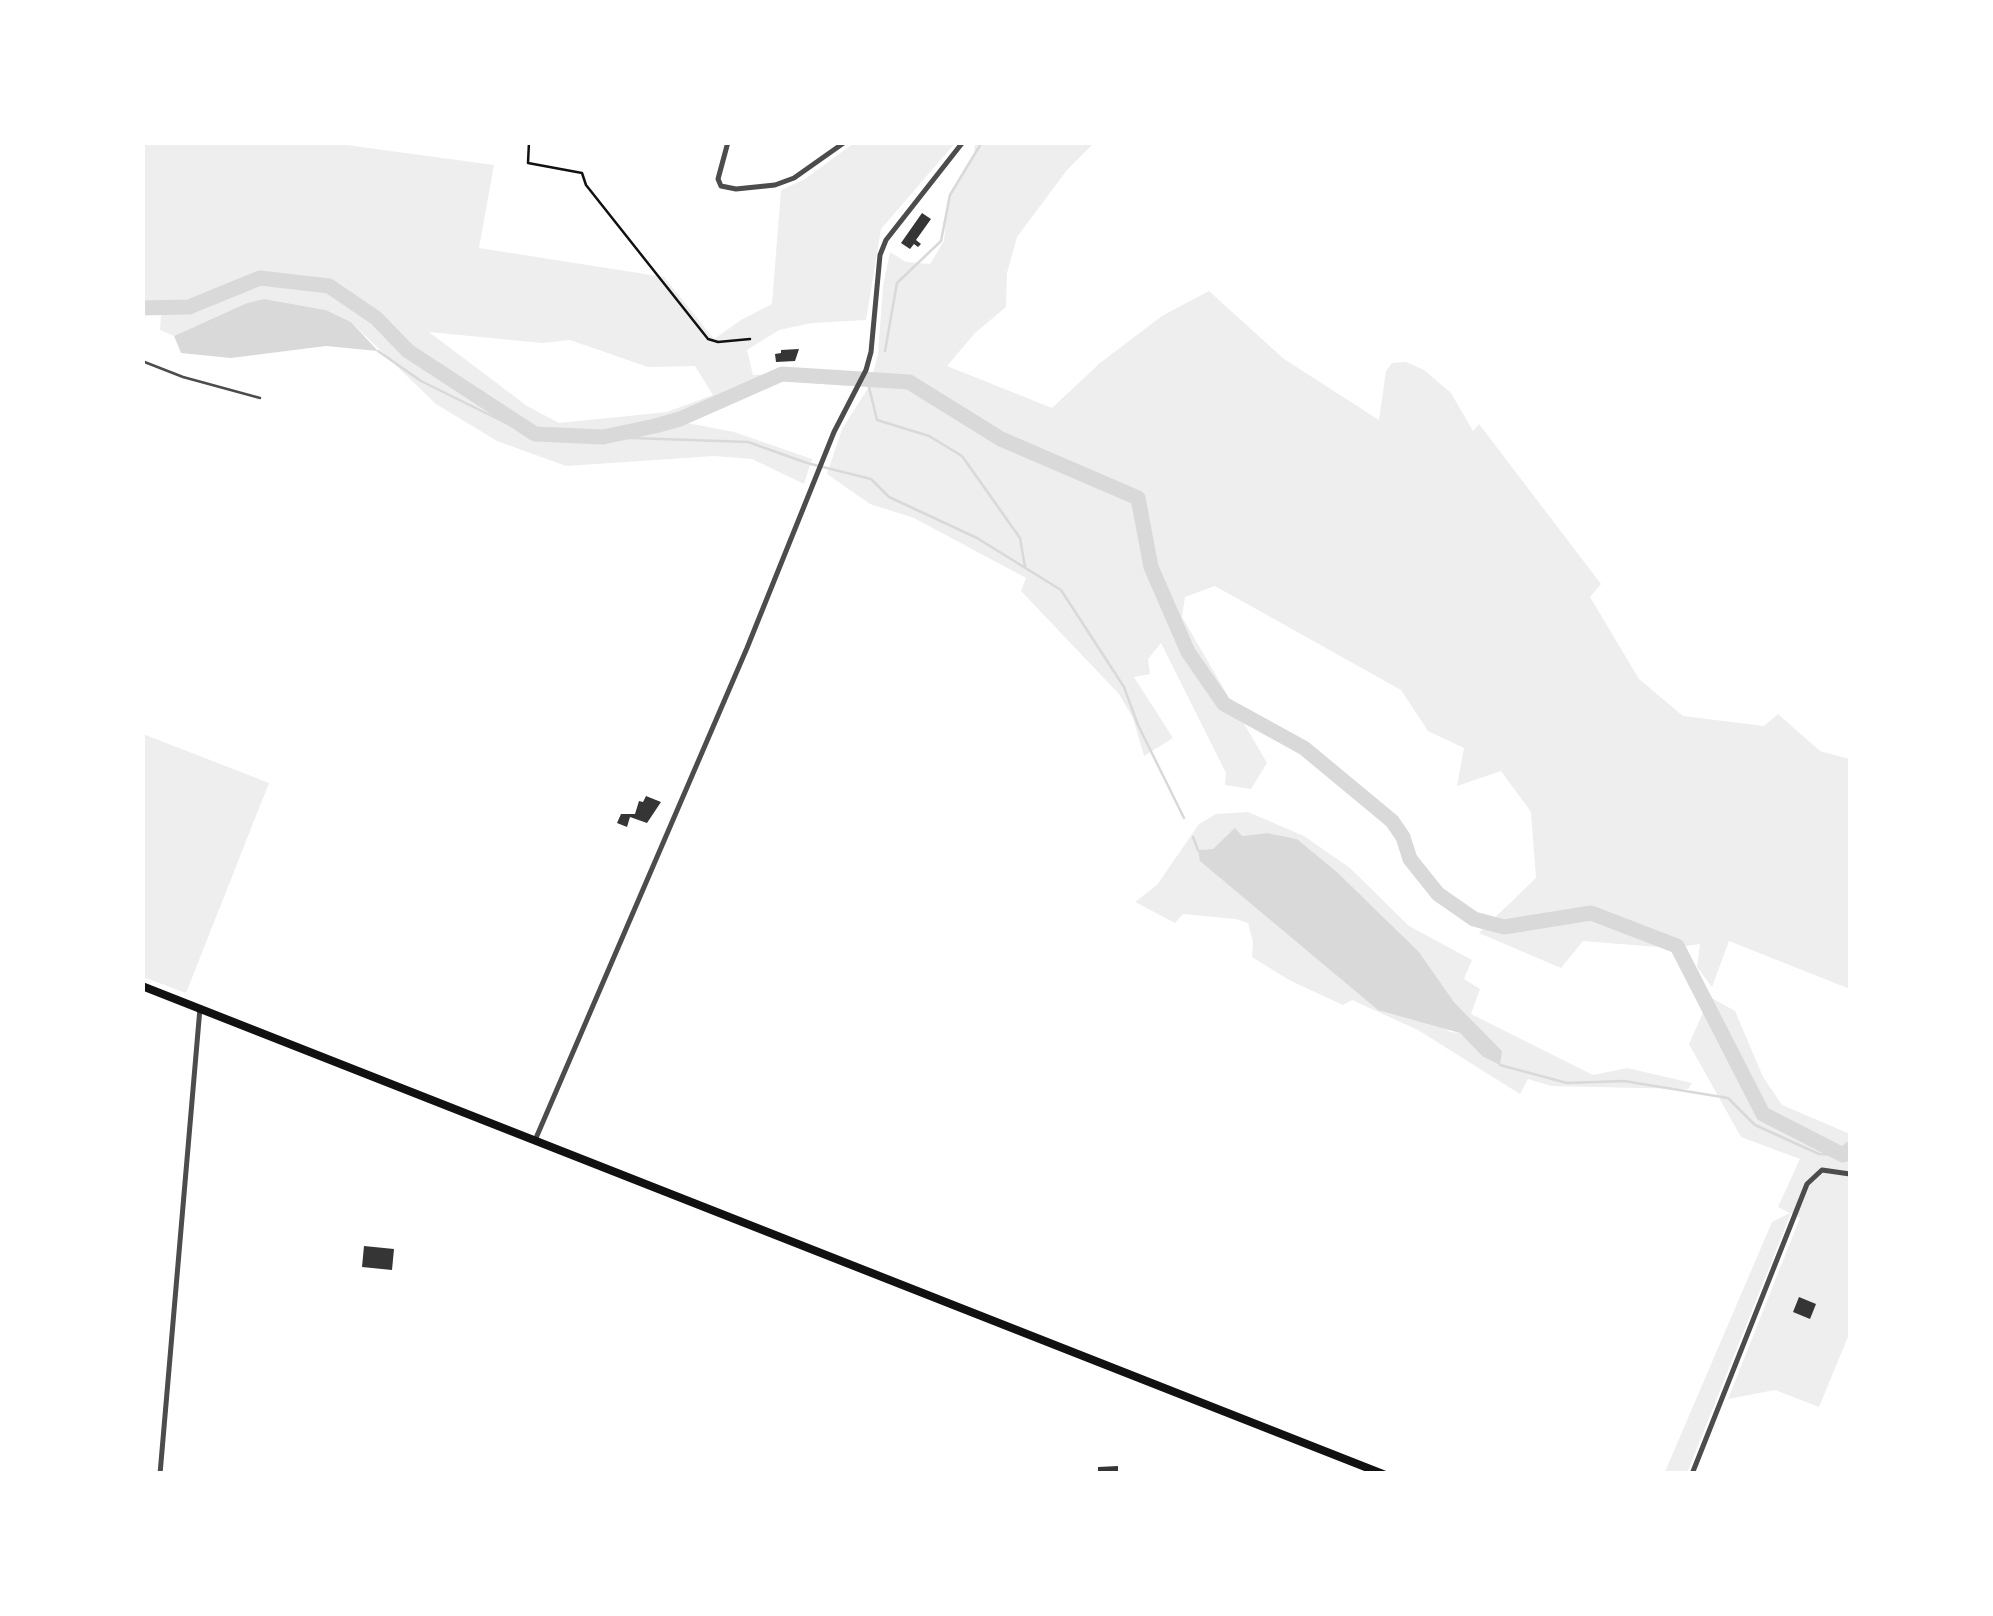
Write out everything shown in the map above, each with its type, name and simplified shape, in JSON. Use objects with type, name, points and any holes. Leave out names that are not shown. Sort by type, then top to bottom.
[{"type":"main road","points":[[142,986],[1384,1474]]},
{"type":"street","points":[[728,142],[718,179],[722,186],[736,190],[775,185],[794,178],[846,142]]},
{"type":"street","points":[[536,1138],[846,404],[866,370],[880,255],[886,240],[963,142]]},
{"type":"street","points":[[160,1474],[200,1008]]},
{"type":"street","points":[[1692,1474],[1806,1184],[1822,1170],[1850,1174]]},
{"type":"lane","points":[[142,361],[183,377],[260,398]]},
{"type":"path","points":[[529,142],[528,164],[582,173],[586,185],[708,339],[718,342],[750,338]]},
{"type":"shaded area","points":[[956,142],[881,229],[866,320],[812,323],[779,330],[747,350],[753,375],[854,371],[849,386],[781,381],[687,423],[734,432],[812,459],[804,484],[752,459],[714,456],[566,466],[497,441],[436,404],[351,322],[326,310],[264,299],[174,336],[160,330],[161,315],[143,313],[142,143],[332,143],[494,165],[479,248],[664,277],[714,339],[772,304],[781,190],[805,179],[854,143]],"holes":[[[429,332],[542,343],[570,340],[648,367],[695,366],[713,395],[667,412],[559,423],[527,406]]]},
{"type":"shaded area","points":[[975,143],[1094,143],[1067,170],[1017,237],[1007,273],[1006,307],[975,333],[947,366],[1052,408],[1100,363],[1162,316],[1209,291],[1284,359],[1379,420],[1386,371],[1392,363],[1406,362],[1424,370],[1451,393],[1473,431],[1479,424],[1601,584],[1590,597],[1639,679],[1683,716],[1764,726],[1778,714],[1820,751],[1849,759],[1850,989],[1729,941],[1712,987],[1697,967],[1700,944],[1670,948],[1583,941],[1561,968],[1479,933],[1536,878],[1531,812],[1501,771],[1457,786],[1464,748],[1428,731],[1401,690],[1215,586],[1185,597],[1182,617],[1267,763],[1251,789],[1225,785],[1226,773],[1161,643],[1148,659],[1150,674],[1134,677],[1173,738],[1144,756],[1133,718],[1119,694],[1021,591],[1026,578],[914,518],[870,504],[827,474],[842,429],[870,385],[878,354],[890,252],[906,262],[930,264],[944,241],[948,196],[974,157]]},
{"type":"shaded area","points":[[264,299],[326,310],[351,322],[378,351],[326,346],[231,358],[181,353],[174,336]]},
{"type":"shaded area","points":[[143,734],[269,783],[186,993],[143,977]]},
{"type":"shaded area","points":[[1248,812],[1304,836],[1350,868],[1409,926],[1472,960],[1464,979],[1480,989],[1471,1014],[1593,1075],[1627,1068],[1692,1083],[1688,1089],[1551,1086],[1528,1079],[1520,1094],[1418,1030],[1352,1000],[1343,1005],[1291,981],[1252,957],[1248,923],[1183,914],[1175,923],[1135,902],[1157,885],[1199,824],[1216,814]],"holes":[[[1267,833],[1297,839],[1419,952],[1454,1002],[1502,1051],[1482,1056],[1460,1033],[1450,1032],[1199,850],[1213,849],[1241,836]]]},
{"type":"shaded area","points":[[1235,828],[1242,836],[1267,833],[1297,839],[1338,873],[1419,952],[1454,1002],[1502,1051],[1500,1065],[1482,1056],[1460,1033],[1378,1010],[1200,861],[1198,850],[1213,849]]},
{"type":"shaded area","points":[[1710,997],[1735,1011],[1763,1077],[1782,1105],[1850,1134],[1850,1332],[1819,1407],[1775,1390],[1728,1399],[1800,1218],[1791,1213],[1687,1473],[1664,1474],[1772,1222],[1790,1213],[1778,1207],[1800,1159],[1741,1137],[1689,1044]]},
{"type":"building","points":[[922,213],[931,219],[916,240],[921,244],[910,249],[901,243]]},
{"type":"building","points":[[799,349],[795,361],[776,362],[775,354],[781,350]]},
{"type":"building","points":[[646,796],[661,802],[647,823],[630,817],[627,827],[617,823],[621,814],[635,814],[639,801],[643,802]]},
{"type":"building","points":[[364,1246],[394,1249],[392,1270],[362,1267]]},
{"type":"building","points":[[1799,1297],[1816,1304],[1810,1319],[1793,1312]]},
{"type":"building","points":[[1118,1466],[1118,1474],[1098,1474],[1098,1467]]},
{"type":"waterway","points":[[885,351],[897,283],[941,241],[950,195],[982,142]]},
{"type":"waterway","points":[[142,308],[189,307],[260,278],[329,286],[376,318],[408,351],[535,434],[603,437],[655,426],[782,374],[909,382],[1001,439],[1138,498],[1151,567],[1188,652],[1224,704],[1304,748],[1392,821],[1403,837],[1410,859],[1438,894],[1474,919],[1504,927],[1591,913],[1677,946],[1763,1114],[1843,1155],[1850,1149]]},
{"type":"waterway","points":[[378,351],[421,381],[512,426],[521,425]]},
{"type":"waterway","points":[[867,379],[877,420],[929,436],[962,456],[1020,538],[1025,567]]},
{"type":"waterway","points":[[603,437],[748,442],[807,463],[871,479],[889,497],[977,538],[1061,590],[1124,687],[1138,725],[1184,818]]},
{"type":"waterway","points":[[1193,837],[1198,850]]},
{"type":"waterway","points":[[1500,1065],[1567,1083],[1624,1081],[1728,1098],[1755,1125],[1819,1154],[1843,1155]]}]
